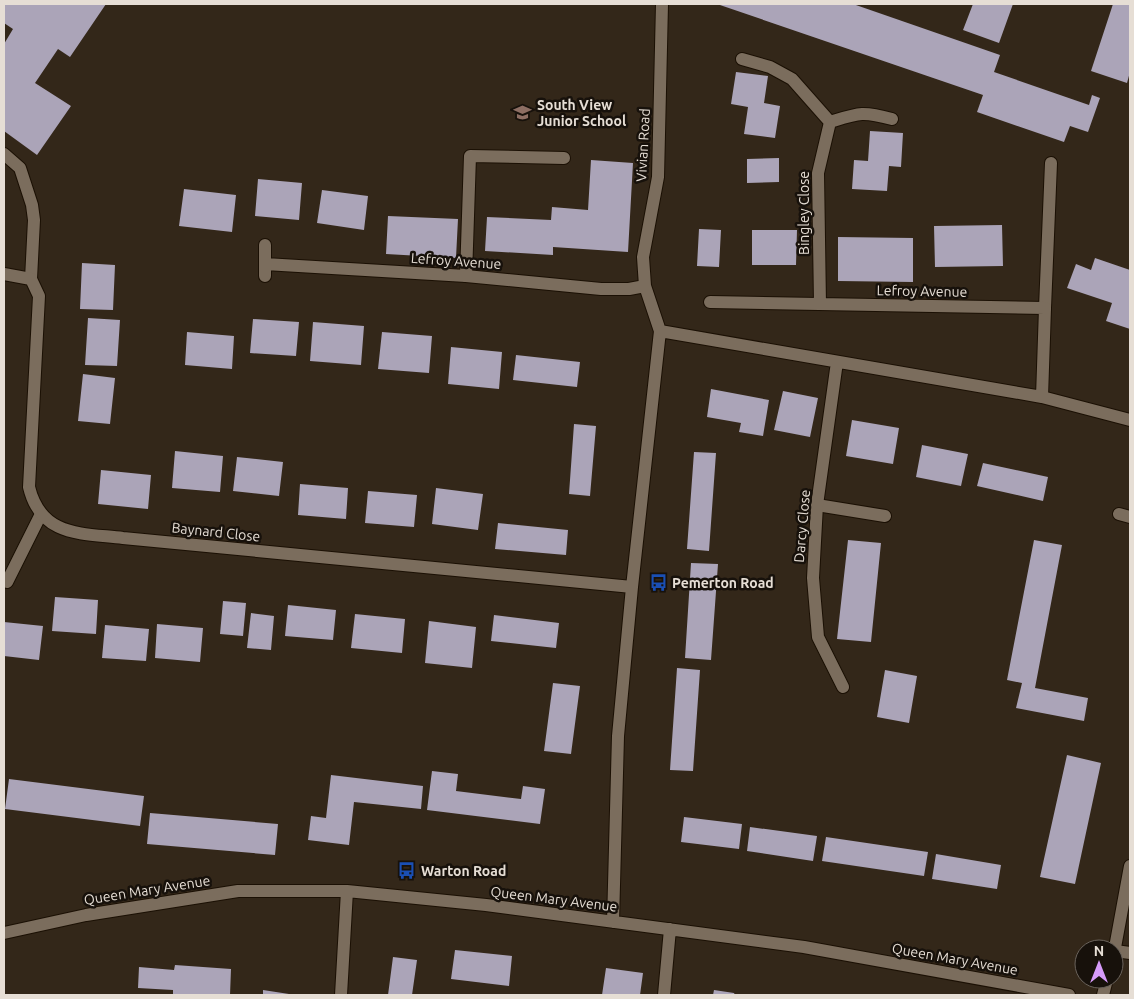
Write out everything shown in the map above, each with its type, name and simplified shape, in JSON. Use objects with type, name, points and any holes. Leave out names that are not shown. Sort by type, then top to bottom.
[{"type":"street","name":"Vivian Road","points":[[645,286],[643,257],[658,177],[662,4]]},
{"type":"street","points":[[742,59],[770,68],[792,78],[830,122],[856,114],[869,113],[892,119]]},
{"type":"street","name":"Bingley Close","points":[[820,304],[818,173],[830,122]]},
{"type":"street","points":[[4,154],[20,168],[32,205],[34,220],[31,279],[39,296],[29,487],[32,502],[40,514],[7,582]]},
{"type":"street","points":[[466,276],[470,156],[564,158]]},
{"type":"street","points":[[1042,397],[1051,162]]},
{"type":"street","name":"Lefroy Avenue","points":[[265,245],[264,270],[466,276],[601,289],[629,289],[645,286]]},
{"type":"street","points":[[4,274],[31,279]]},
{"type":"street","points":[[613,922],[618,736],[660,331],[645,286]]},
{"type":"street","name":"Lefroy Avenue","points":[[710,302],[1045,308]]},
{"type":"street","points":[[660,331],[1042,397],[1130,420]]},
{"type":"street","name":"Darcy Close","points":[[837,362],[817,505],[812,578],[818,637],[843,687]]},
{"type":"street","points":[[817,505],[885,516]]},
{"type":"street","name":"Baynard Close","points":[[40,514],[49,522],[61,528],[81,533],[632,587]]},
{"type":"street","points":[[1116,939],[1130,866]]},
{"type":"street","name":"Queen Mary Avenue","points":[[4,933],[86,915],[238,891],[347,891],[486,905],[804,947],[1069,995]]},
{"type":"street","points":[[340,995],[347,891]]},
{"type":"street","points":[[664,995],[670,929]]},
{"type":"building","points":[[4,4],[106,4],[70,57],[58,49],[35,83],[71,106],[37,155],[4,131],[4,44],[13,29],[4,23]]},
{"type":"building","points":[[717,4],[853,4],[1000,55],[994,72],[1089,105],[1092,95],[1100,98],[1088,132],[1070,126],[1064,142],[977,112],[983,95]]},
{"type":"building","points":[[973,4],[1013,4],[999,43],[963,30]]},
{"type":"building","points":[[1113,4],[1130,4],[1130,72],[1127,83],[1091,71]]},
{"type":"building","points":[[736,72],[768,76],[764,103],[780,106],[775,138],[744,134],[748,107],[731,104]]},
{"type":"building","points":[[870,131],[903,133],[901,167],[889,166],[887,191],[852,189],[854,160],[868,161]]},
{"type":"building","points":[[779,158],[779,182],[747,183],[747,159]]},
{"type":"building","points":[[591,160],[633,163],[628,252],[553,247],[553,255],[485,251],[487,217],[551,220],[552,207],[588,210]]},
{"type":"building","points":[[258,179],[302,183],[299,220],[255,216]]},
{"type":"building","points":[[184,189],[236,195],[232,232],[179,226]]},
{"type":"building","points":[[322,190],[368,196],[364,230],[317,223]]},
{"type":"building","points":[[388,216],[458,219],[456,258],[386,254]]},
{"type":"building","points":[[1002,225],[1003,266],[935,267],[934,226]]},
{"type":"building","points":[[699,229],[721,230],[719,267],[697,266]]},
{"type":"building","points":[[752,230],[797,230],[796,265],[752,265]]},
{"type":"building","points":[[838,237],[913,238],[913,282],[838,281]]},
{"type":"building","points":[[1095,258],[1130,270],[1130,329],[1106,321],[1112,303],[1067,288],[1076,264],[1091,270]]},
{"type":"building","points":[[82,263],[115,265],[113,310],[80,309]]},
{"type":"building","points":[[88,318],[120,320],[117,366],[85,365]]},
{"type":"building","points":[[253,319],[299,322],[296,356],[250,353]]},
{"type":"building","points":[[313,322],[364,326],[361,365],[310,361]]},
{"type":"building","points":[[187,332],[234,336],[232,369],[185,365]]},
{"type":"building","points":[[382,332],[432,336],[429,373],[378,369]]},
{"type":"building","points":[[451,347],[502,352],[499,389],[448,384]]},
{"type":"building","points":[[516,355],[580,362],[577,387],[513,380]]},
{"type":"building","points":[[83,374],[115,378],[110,424],[78,421]]},
{"type":"building","points":[[711,389],[769,400],[763,436],[739,432],[741,423],[707,417]]},
{"type":"building","points":[[783,391],[818,398],[810,437],[774,430]]},
{"type":"building","points":[[852,420],[899,428],[893,464],[846,456]]},
{"type":"building","points":[[574,424],[596,426],[590,496],[569,494]]},
{"type":"building","points":[[922,445],[968,454],[961,486],[916,477]]},
{"type":"building","points":[[175,451],[223,456],[220,492],[172,488]]},
{"type":"building","points":[[694,452],[716,453],[709,551],[687,549]]},
{"type":"building","points":[[237,457],[283,462],[279,496],[233,491]]},
{"type":"building","points":[[983,463],[1048,477],[1043,501],[977,486]]},
{"type":"building","points":[[101,470],[151,475],[148,509],[98,504]]},
{"type":"building","points":[[300,484],[348,488],[346,519],[298,515]]},
{"type":"building","points":[[436,488],[483,494],[478,530],[432,524]]},
{"type":"building","points":[[368,491],[417,495],[414,527],[365,523]]},
{"type":"building","points":[[498,523],[568,530],[566,555],[495,549]]},
{"type":"building","points":[[848,540],[881,543],[871,642],[837,639]]},
{"type":"building","points":[[1034,540],[1062,545],[1035,688],[1088,698],[1084,721],[1016,708],[1022,683],[1007,680]]},
{"type":"building","points":[[691,563],[718,564],[711,660],[685,658]]},
{"type":"building","points":[[55,597],[98,600],[96,634],[52,631]]},
{"type":"building","points":[[223,601],[246,603],[243,636],[220,634]]},
{"type":"building","points":[[288,605],[336,610],[333,640],[285,636]]},
{"type":"building","points":[[251,613],[274,616],[271,650],[247,648]]},
{"type":"building","points":[[355,614],[405,619],[402,653],[351,648]]},
{"type":"building","points":[[494,615],[559,623],[556,648],[491,641]]},
{"type":"building","points":[[429,621],[476,627],[472,668],[425,663]]},
{"type":"building","points":[[4,622],[43,626],[39,660],[4,656]]},
{"type":"building","points":[[157,624],[203,628],[200,662],[155,658]]},
{"type":"building","points":[[105,625],[149,629],[146,661],[102,658]]},
{"type":"building","points":[[677,668],[700,670],[693,771],[670,770]]},
{"type":"building","points":[[885,670],[917,676],[909,723],[877,717]]},
{"type":"building","points":[[553,683],[580,686],[571,754],[544,751]]},
{"type":"building","points":[[1067,755],[1101,763],[1075,884],[1040,877]]},
{"type":"building","points":[[432,771],[458,774],[456,791],[521,799],[523,786],[545,789],[540,824],[427,810]]},
{"type":"building","points":[[331,775],[423,786],[421,809],[354,802],[349,845],[308,840],[311,816],[326,818]]},
{"type":"building","points":[[9,779],[144,796],[140,826],[5,809]]},
{"type":"building","points":[[150,813],[278,824],[275,855],[147,844]]},
{"type":"building","points":[[684,817],[742,824],[739,849],[681,842]]},
{"type":"building","points":[[750,827],[817,836],[813,861],[747,851]]},
{"type":"building","points":[[826,837],[928,852],[924,876],[822,861]]},
{"type":"building","points":[[936,854],[1001,865],[997,889],[932,879]]},
{"type":"building","points":[[455,950],[512,956],[509,986],[451,979]]},
{"type":"building","points":[[393,957],[417,960],[412,995],[388,995]]},
{"type":"building","points":[[175,965],[231,969],[230,995],[173,995],[173,990],[138,988],[139,967],[174,970]]},
{"type":"building","points":[[606,968],[643,973],[640,995],[602,995]]},
{"type":"building","points":[[263,990],[289,994],[289,995],[263,995]]},
{"type":"building","points":[[714,990],[734,993],[735,995],[713,995]]},
{"type":"place","name":"South View Junior School","points":[[523,113]]},
{"type":"place","name":"Pemerton Road","points":[[658,583]]},
{"type":"place","name":"Warton Road","points":[[407,871]]}]
